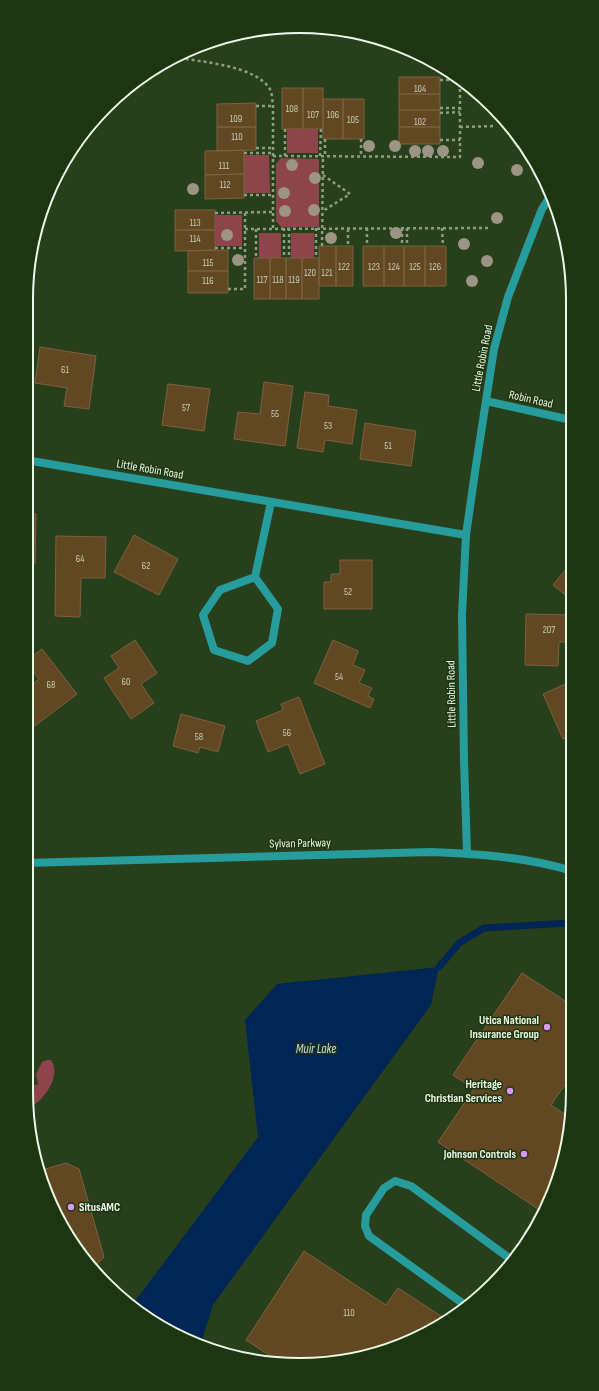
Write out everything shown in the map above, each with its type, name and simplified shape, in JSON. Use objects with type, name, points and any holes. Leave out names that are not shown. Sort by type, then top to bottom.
[{"type":"street","name":"Little Robin Road","points":[[467,853],[462,615],[466,535],[474,472],[494,349],[508,297],[542,209],[547,201]]},
{"type":"street","name":"Robin Road","points":[[486,401],[566,419]]},
{"type":"street","name":"Little Robin Road","points":[[33,461],[466,535]]},
{"type":"street","points":[[255,577],[220,590],[203,615],[214,650],[248,661],[272,643],[278,610],[255,577],[271,502]]},
{"type":"street","name":"Sylvan Parkway","points":[[33,862],[431,852],[504,856],[566,869]]},
{"type":"street","points":[[462,1303],[369,1236],[365,1226],[366,1215],[384,1188],[395,1181],[410,1186],[508,1257]]},
{"type":"path","points":[[184,59],[240,69],[254,75],[266,84],[271,92],[273,106],[273,229]]},
{"type":"path","points":[[440,80],[451,80]]},
{"type":"path","points":[[244,153],[285,156],[460,157],[460,87]]},
{"type":"path","points":[[256,106],[273,106]]},
{"type":"path","points":[[440,108],[460,108]]},
{"type":"path","points":[[440,113],[460,112]]},
{"type":"path","points":[[460,127],[495,126]]},
{"type":"path","points":[[285,128],[285,156]]},
{"type":"path","points":[[321,128],[323,156],[322,246]]},
{"type":"path","points":[[323,156],[325,139]]},
{"type":"path","points":[[361,139],[361,157]]},
{"type":"path","points":[[440,140],[460,140]]},
{"type":"path","points":[[256,148],[273,148]]},
{"type":"path","points":[[323,175],[350,194],[323,212]]},
{"type":"path","points":[[244,195],[273,195]]},
{"type":"path","points":[[215,213],[272,212]]},
{"type":"path","points":[[228,289],[245,289],[245,213]]},
{"type":"path","points":[[284,228],[284,258]]},
{"type":"path","points":[[289,228],[289,258]]},
{"type":"path","points":[[316,228],[316,258]]},
{"type":"path","points":[[348,228],[348,246]]},
{"type":"path","points":[[367,228],[367,246]]},
{"type":"path","points":[[402,228],[402,246]]},
{"type":"path","points":[[407,228],[407,246]]},
{"type":"path","points":[[442,228],[443,246]]},
{"type":"path","points":[[245,229],[489,228]]},
{"type":"path","points":[[256,229],[256,258]]},
{"type":"path","points":[[215,248],[245,248]]},
{"type":"shaded area","points":[[287,129],[318,129],[318,153],[287,153]]},
{"type":"shaded area","points":[[244,155],[269,155],[270,193],[244,193]]},
{"type":"shaded area","points":[[281,158],[319,159],[319,227],[281,227],[276,221],[276,164]]},
{"type":"shaded area","points":[[215,215],[242,215],[242,246],[215,246]]},
{"type":"shaded area","points":[[259,233],[281,233],[281,258],[259,258]]},
{"type":"shaded area","points":[[291,233],[314,233],[314,258],[291,258]]},
{"type":"shaded area","points":[[51,1060],[54,1066],[53,1080],[45,1094],[34,1106],[33,1086],[38,1084],[36,1074],[42,1062]]},
{"type":"water","name":"Muir Lake","points":[[439,967],[431,1005],[213,1305],[202,1340],[166,1322],[135,1301],[258,1137],[245,1020],[277,984]]},
{"type":"building","points":[[399,77],[440,77],[440,94],[399,94]]},
{"type":"building","points":[[282,88],[303,88],[303,129],[282,129]]},
{"type":"building","points":[[303,88],[323,88],[323,129],[303,129]]},
{"type":"building","points":[[399,94],[440,94],[440,110],[399,110]]},
{"type":"building","points":[[323,99],[343,99],[343,139],[323,139]]},
{"type":"building","points":[[343,99],[364,99],[364,139],[343,139]]},
{"type":"building","points":[[256,103],[256,127],[217,127],[217,104]]},
{"type":"building","points":[[399,110],[440,110],[440,127],[399,127]]},
{"type":"building","points":[[217,127],[256,127],[256,150],[217,151]]},
{"type":"building","points":[[399,127],[440,127],[440,144],[399,144]]},
{"type":"building","points":[[244,150],[244,174],[205,175],[205,151]]},
{"type":"building","points":[[244,174],[244,198],[205,199],[205,175]]},
{"type":"building","points":[[175,210],[215,210],[215,230],[175,230]]},
{"type":"building","points":[[175,230],[215,230],[215,250],[175,251]]},
{"type":"building","points":[[319,246],[336,246],[336,286],[319,286]]},
{"type":"building","points":[[336,246],[353,246],[353,286],[336,286]]},
{"type":"building","points":[[363,246],[384,246],[384,286],[363,286]]},
{"type":"building","points":[[384,246],[404,246],[404,286],[384,286]]},
{"type":"building","points":[[404,246],[425,246],[425,286],[404,286]]},
{"type":"building","points":[[425,246],[446,246],[446,286],[425,286]]},
{"type":"building","points":[[228,250],[228,271],[188,271],[188,251]]},
{"type":"building","points":[[254,258],[270,258],[270,299],[254,299]]},
{"type":"building","points":[[270,258],[286,258],[286,299],[270,299]]},
{"type":"building","points":[[286,258],[302,258],[302,299],[286,299]]},
{"type":"building","points":[[302,258],[319,258],[319,299],[302,299]]},
{"type":"building","points":[[188,271],[228,271],[228,293],[188,293]]},
{"type":"building","points":[[40,347],[96,356],[89,409],[64,406],[67,388],[35,383]]},
{"type":"building","points":[[264,382],[293,386],[285,446],[234,439],[238,412],[260,414]]},
{"type":"building","points":[[168,384],[210,389],[204,431],[162,425]]},
{"type":"building","points":[[305,392],[329,395],[328,406],[357,410],[352,444],[325,440],[323,452],[297,448]]},
{"type":"building","points":[[365,423],[416,431],[411,466],[360,459]]},
{"type":"building","points":[[33,514],[36,514],[35,564],[33,564]]},
{"type":"building","points":[[134,535],[178,559],[159,595],[114,572]]},
{"type":"building","points":[[56,536],[106,537],[105,578],[81,578],[80,617],[55,616]]},
{"type":"building","points":[[340,560],[372,560],[372,609],[324,609],[324,582],[331,582],[331,574],[340,574]]},
{"type":"building","points":[[566,569],[566,595],[553,585]]},
{"type":"building","points":[[526,614],[566,615],[566,642],[559,642],[558,666],[525,665]]},
{"type":"building","points":[[135,640],[157,673],[141,684],[154,703],[131,719],[104,678],[119,668],[111,656]]},
{"type":"building","points":[[333,640],[358,651],[353,665],[365,670],[359,683],[372,688],[368,696],[374,699],[370,708],[314,683]]},
{"type":"building","points":[[42,649],[77,694],[33,727],[33,684],[39,679],[33,672],[33,656]]},
{"type":"building","points":[[566,684],[566,738],[563,739],[543,694]]},
{"type":"building","points":[[299,697],[325,764],[300,774],[288,744],[268,752],[256,721],[283,710],[281,704]]},
{"type":"building","points":[[181,714],[225,726],[218,752],[200,747],[198,753],[173,746]]},
{"type":"building","points":[[522,973],[566,1001],[566,1083],[551,1105],[565,1114],[564,1126],[552,1177],[539,1209],[438,1142],[474,1089],[453,1075]]},
{"type":"building","name":"SitusAMC","points":[[66,1163],[79,1169],[104,1257],[97,1264],[78,1240],[60,1209],[45,1169]]},
{"type":"building","points":[[304,1251],[386,1305],[398,1288],[442,1317],[417,1331],[385,1344],[334,1356],[300,1358],[271,1356],[246,1340]]},
{"type":"waterway","points":[[439,967],[459,943],[484,928],[566,923]]},
{"type":"place","name":"Utica National Insurance Group","points":[[547,1027]]},
{"type":"place","name":"Heritage Christian Services","points":[[510,1091]]},
{"type":"place","name":"Johnson Controls","points":[[524,1154]]},
{"type":"place","name":"SitusAMC","points":[[71,1207]]}]
